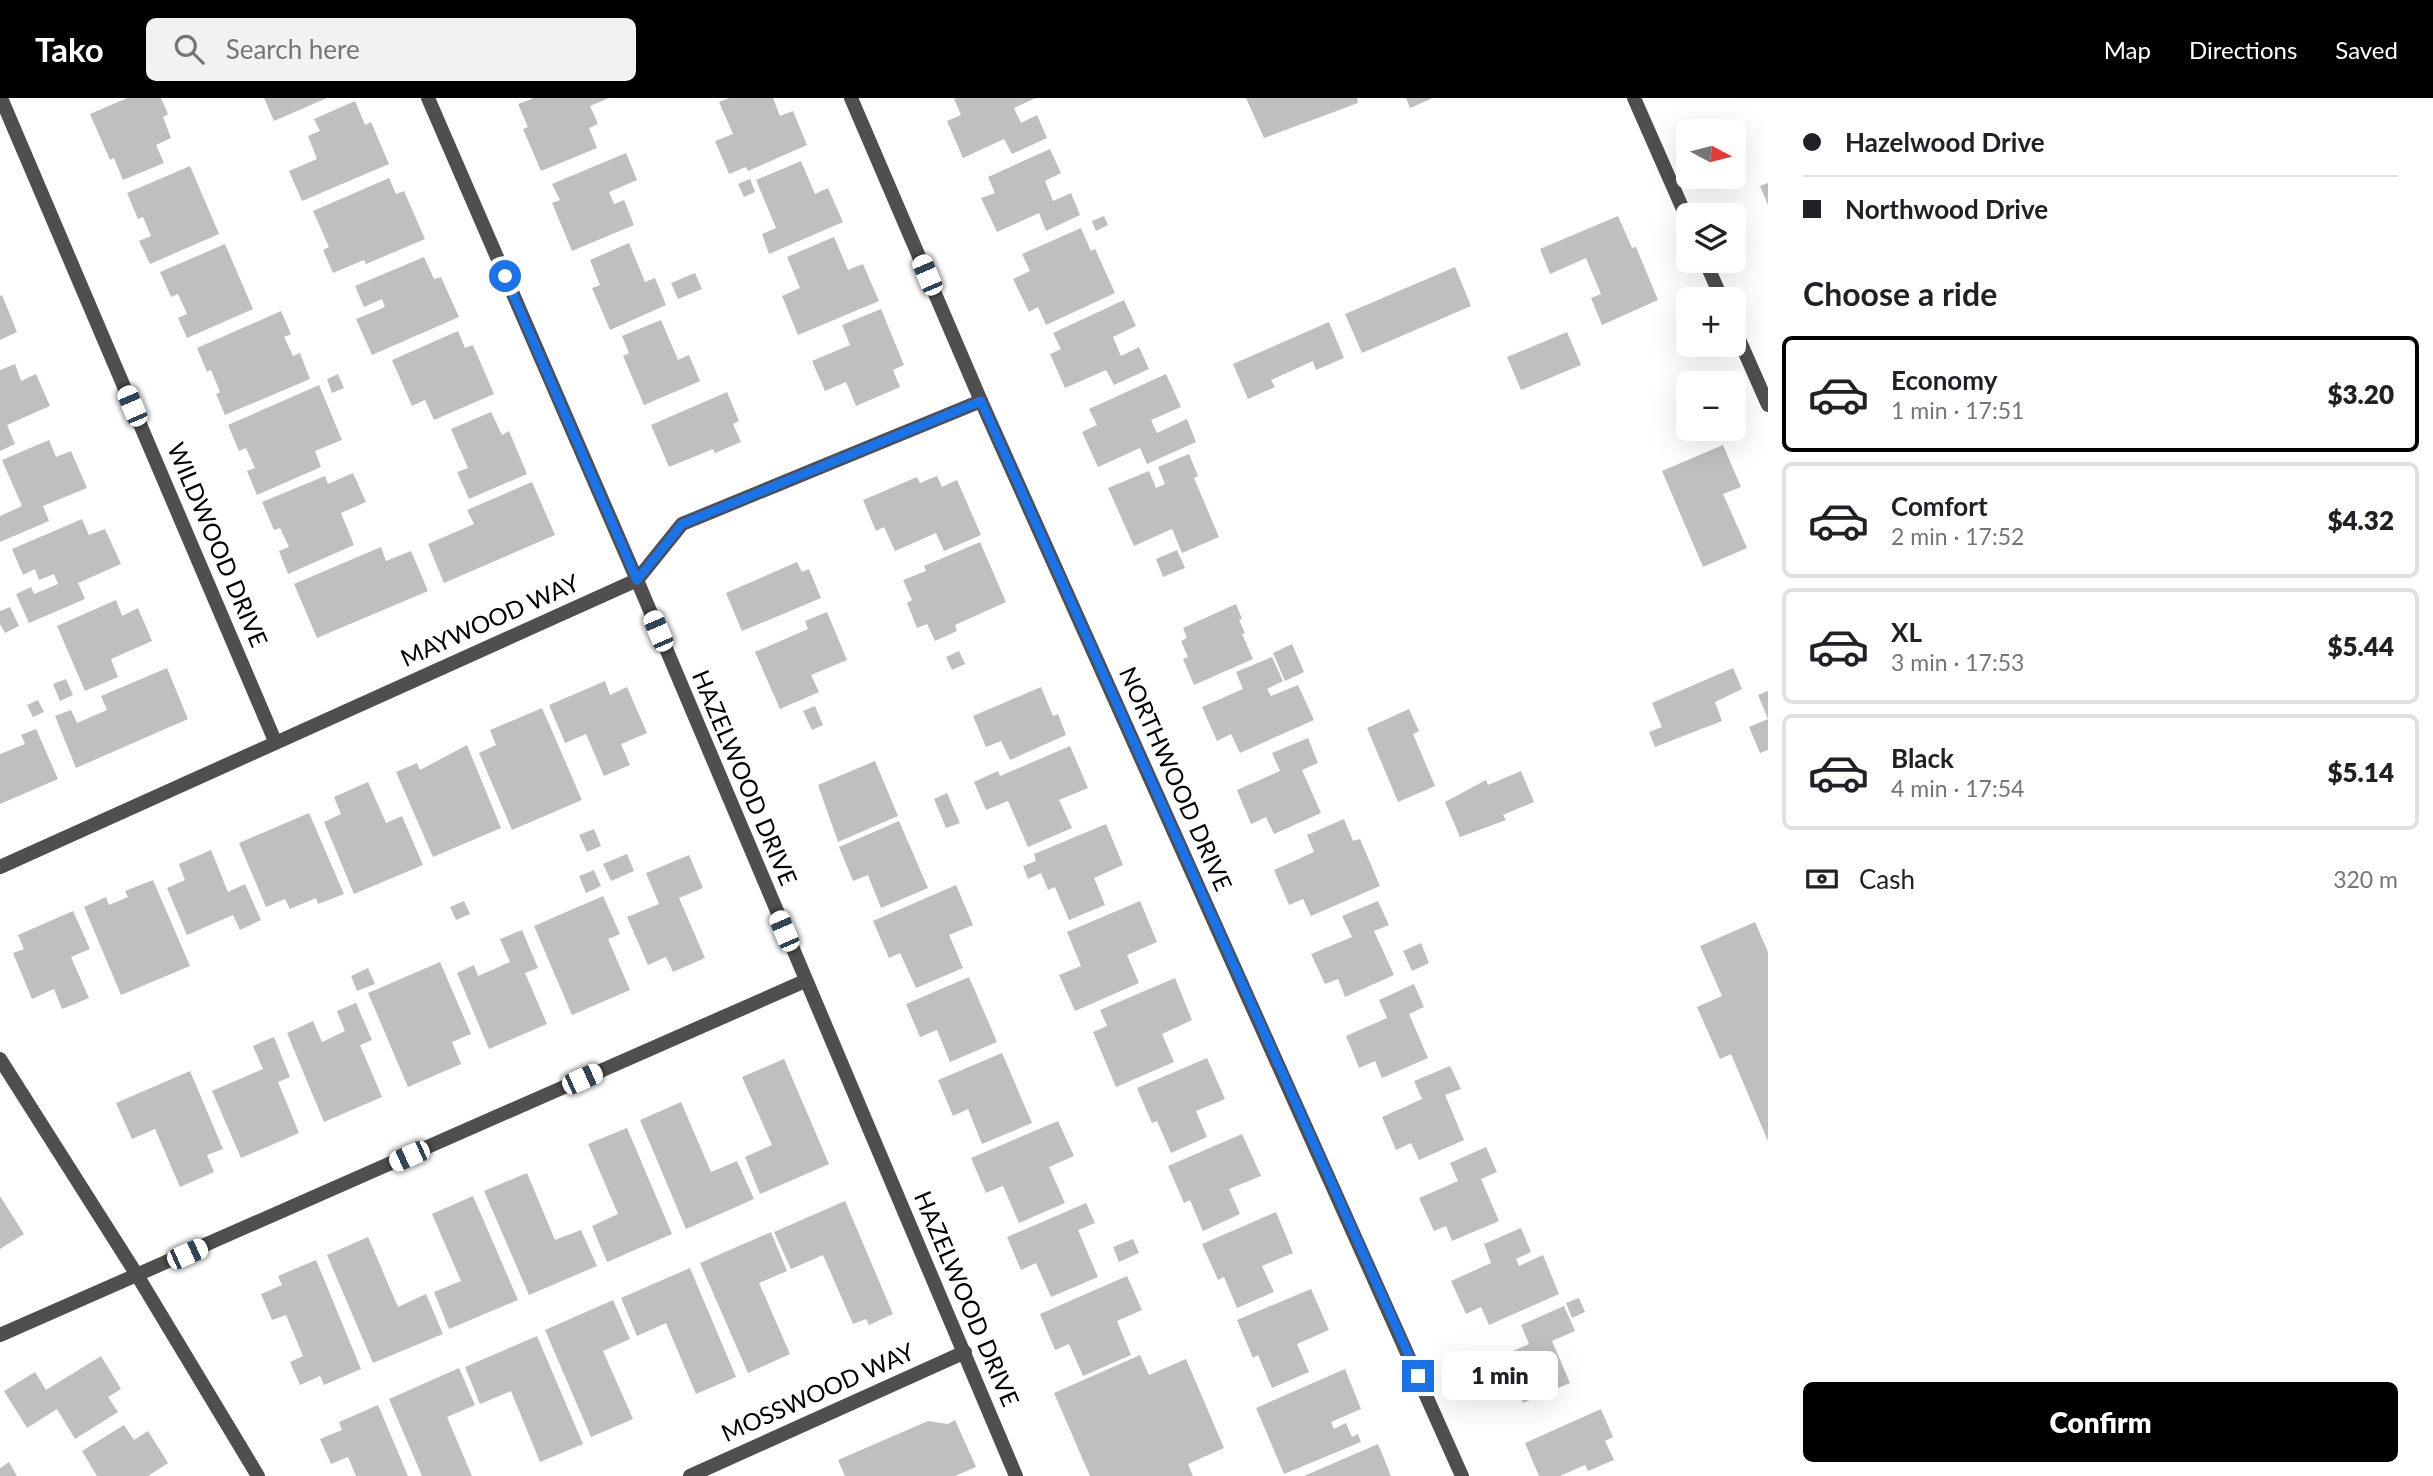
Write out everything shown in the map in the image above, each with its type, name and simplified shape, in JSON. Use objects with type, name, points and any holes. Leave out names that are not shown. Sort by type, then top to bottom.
[{"type":"street","name":"WILDWOOD DRIVE","points":[[1,98],[275,741]]},
{"type":"street","name":"HAZELWOOD DRIVE","points":[[428,98],[637,580],[1016,1476]]},
{"type":"street","name":"NORTHWOOD DRIVE","points":[[851,98],[981,401],[1462,1476]]},
{"type":"street","points":[[1634,98],[1680,203]]},
{"type":"street","points":[[1746,355],[1768,405]]},
{"type":"street","name":"MAYWOOD WAY","points":[[0,867],[637,580],[682,524],[981,401]]},
{"type":"street","points":[[0,1335],[805,981]]},
{"type":"street","points":[[0,1059],[138,1275],[258,1476]]},
{"type":"street","name":"MOSSWOOD WAY","points":[[690,1476],[965,1352]]},
{"type":"building","points":[[127,98],[161,98],[168,114],[163,117],[171,138],[156,145],[164,163],[123,180],[114,158],[110,160],[90,114]]},
{"type":"building","points":[[264,98],[327,98],[274,121]]},
{"type":"building","points":[[534,98],[609,98],[590,106],[598,124],[589,128],[597,148],[541,171],[523,129],[528,127],[518,104]]},
{"type":"building","points":[[729,98],[773,98],[780,116],[793,111],[807,145],[748,171],[746,167],[729,174],[715,141],[733,134],[719,102]]},
{"type":"building","points":[[1036,98],[1014,108],[1021,123],[1037,115],[1047,138],[1012,154],[1004,139],[963,158],[947,121],[961,115],[954,99]]},
{"type":"building","points":[[1246,98],[1357,98],[1358,103],[1264,138]]},
{"type":"building","points":[[1406,98],[1433,98],[1410,108]]},
{"type":"building","points":[[355,101],[365,125],[371,122],[389,164],[302,201],[289,171],[317,159],[308,136],[320,131],[314,119]]},
{"type":"building","points":[[1050,149],[1061,173],[1045,181],[1053,201],[1071,193],[1080,215],[1046,231],[1039,213],[997,232],[981,198],[995,193],[988,177]]},
{"type":"building","points":[[626,153],[637,180],[609,192],[614,204],[624,200],[634,225],[572,251],[552,203],[560,200],[552,184]]},
{"type":"building","points":[[801,161],[815,194],[828,188],[843,222],[769,254],[762,234],[776,228],[756,180]]},
{"type":"building","points":[[190,166],[219,234],[150,264],[139,241],[151,236],[143,217],[138,219],[127,193]]},
{"type":"building","points":[[389,178],[396,194],[404,191],[425,239],[366,264],[364,260],[333,273],[323,250],[329,247],[313,211]]},
{"type":"building","points":[[750,179],[755,192],[744,197],[738,184]]},
{"type":"building","points":[[1768,183],[1768,205],[1760,186]]},
{"type":"building","points":[[1104,216],[1108,225],[1096,231],[1092,221]]},
{"type":"building","points":[[1618,216],[1632,248],[1636,247],[1658,300],[1602,325],[1591,298],[1601,294],[1586,258],[1550,274],[1540,249]]},
{"type":"building","points":[[1081,228],[1091,251],[1095,249],[1115,293],[1046,325],[1038,307],[1029,312],[1013,279],[1030,271],[1022,254]]},
{"type":"building","points":[[834,237],[848,270],[863,264],[879,301],[798,335],[782,296],[800,288],[787,257]]},
{"type":"building","points":[[629,243],[645,282],[655,278],[666,305],[610,330],[592,288],[600,285],[590,260]]},
{"type":"building","points":[[225,244],[253,309],[187,338],[178,318],[187,314],[178,294],[171,297],[160,272]]},
{"type":"building","points":[[424,257],[434,279],[441,277],[459,317],[372,355],[356,319],[385,307],[382,299],[364,307],[355,286]]},
{"type":"building","points":[[1455,267],[1471,306],[1362,353],[1345,314]]},
{"type":"building","points":[[695,273],[702,289],[678,299],[671,283]]},
{"type":"building","points":[[2,295],[17,332],[0,340],[0,296]]},
{"type":"building","points":[[1124,300],[1136,326],[1113,337],[1121,356],[1139,347],[1149,369],[1114,385],[1106,370],[1065,388],[1050,354],[1061,349],[1053,333]]},
{"type":"building","points":[[881,309],[904,365],[893,370],[900,387],[856,406],[846,382],[825,391],[812,361],[850,345],[842,325]]},
{"type":"building","points":[[281,311],[291,334],[284,337],[293,356],[300,353],[310,379],[225,415],[216,394],[220,392],[211,370],[207,372],[197,348]]},
{"type":"building","points":[[661,320],[678,360],[689,355],[700,381],[644,405],[623,356],[629,353],[622,336]]},
{"type":"building","points":[[1329,322],[1344,358],[1316,370],[1313,361],[1271,380],[1275,387],[1248,399],[1233,364]]},
{"type":"building","points":[[458,331],[465,348],[473,345],[494,394],[434,420],[425,400],[412,406],[392,360]]},
{"type":"building","points":[[1567,332],[1581,365],[1521,390],[1507,357]]},
{"type":"building","points":[[15,364],[21,381],[36,374],[50,406],[7,425],[15,444],[0,451],[0,370]]},
{"type":"building","points":[[338,374],[344,388],[332,393],[327,379]]},
{"type":"building","points":[[1166,374],[1181,407],[1151,420],[1157,433],[1187,419],[1196,442],[1147,464],[1140,448],[1098,467],[1082,432],[1097,425],[1089,409]]},
{"type":"building","points":[[319,385],[342,440],[315,451],[321,467],[257,495],[247,471],[255,468],[246,448],[239,451],[228,425]]},
{"type":"building","points":[[727,392],[739,421],[733,424],[741,442],[715,453],[713,449],[669,467],[651,425]]},
{"type":"building","points":[[491,412],[502,435],[509,431],[527,474],[469,499],[457,472],[468,468],[451,429]]},
{"type":"building","points":[[49,440],[56,457],[71,451],[87,488],[43,506],[49,521],[0,542],[0,516],[22,506],[2,460]]},
{"type":"building","points":[[1723,445],[1741,487],[1723,494],[1747,548],[1703,567],[1662,471]]},
{"type":"building","points":[[1189,454],[1198,476],[1194,478],[1219,537],[1182,553],[1172,529],[1134,546],[1108,488],[1149,471],[1156,488],[1165,484],[1158,467]]},
{"type":"building","points":[[353,473],[366,502],[341,513],[354,545],[288,574],[279,551],[289,547],[280,528],[274,530],[262,502],[325,476],[328,484]]},
{"type":"building","points":[[937,476],[942,487],[957,480],[981,535],[944,551],[936,533],[895,551],[884,527],[876,531],[863,500],[917,477],[920,483]]},
{"type":"building","points":[[532,482],[555,535],[444,583],[428,544],[474,524],[467,510]]},
{"type":"building","points":[[82,519],[89,535],[105,529],[121,564],[78,583],[85,599],[29,623],[16,594],[31,587],[34,594],[58,584],[54,574],[39,580],[35,569],[23,575],[12,549]]},
{"type":"building","points":[[980,542],[1006,602],[955,625],[957,631],[935,641],[927,624],[917,628],[907,603],[912,600],[903,580],[926,571],[924,566]]},
{"type":"building","points":[[381,547],[386,561],[411,551],[428,591],[317,638],[294,584]]},
{"type":"building","points":[[1177,550],[1185,568],[1163,577],[1156,559]]},
{"type":"building","points":[[797,562],[802,572],[809,569],[821,598],[742,631],[726,593]]},
{"type":"building","points":[[116,600],[122,616],[138,608],[152,641],[111,659],[118,677],[85,691],[57,626]]},
{"type":"building","points":[[1236,604],[1245,633],[1242,634],[1253,659],[1194,685],[1183,659],[1188,657],[1181,641],[1187,638],[1183,628]]},
{"type":"building","points":[[10,607],[19,626],[5,633],[0,624],[0,611]]},
{"type":"building","points":[[827,612],[847,660],[811,675],[819,692],[780,709],[755,652],[808,629],[805,621]]},
{"type":"building","points":[[1292,644],[1304,672],[1285,681],[1273,653]]},
{"type":"building","points":[[959,651],[965,664],[952,670],[946,657]]},
{"type":"building","points":[[1272,657],[1283,681],[1267,689],[1271,696],[1298,685],[1314,720],[1240,753],[1231,734],[1217,741],[1202,707],[1243,689],[1236,672]]},
{"type":"building","points":[[167,668],[188,719],[76,768],[55,716],[71,710],[77,723],[107,710],[101,696]]},
{"type":"building","points":[[1733,668],[1742,689],[1715,702],[1722,721],[1655,747],[1649,732],[1662,727],[1652,703]]},
{"type":"building","points":[[66,679],[73,695],[60,701],[53,684]]},
{"type":"building","points":[[605,681],[610,695],[627,687],[647,733],[621,744],[630,765],[604,776],[586,734],[565,743],[549,705]]},
{"type":"building","points":[[1041,687],[1053,716],[1058,714],[1066,735],[1010,760],[1001,741],[986,747],[973,716]]},
{"type":"building","points":[[1768,691],[1768,719],[1758,695]]},
{"type":"building","points":[[38,700],[44,712],[33,717],[27,705]]},
{"type":"building","points":[[815,706],[823,725],[812,730],[803,711]]},
{"type":"building","points":[[542,708],[582,800],[512,830],[479,753],[496,745],[490,730]]},
{"type":"building","points":[[1409,709],[1419,731],[1413,734],[1435,786],[1398,802],[1367,728]]},
{"type":"building","points":[[1768,719],[1768,750],[1760,753],[1749,727]]},
{"type":"building","points":[[36,729],[58,779],[0,804],[0,754],[25,744],[21,735]]},
{"type":"building","points":[[1308,738],[1318,763],[1302,770],[1321,813],[1274,834],[1266,817],[1251,824],[1237,790],[1280,771],[1272,753]]},
{"type":"building","points":[[467,745],[501,828],[433,857],[396,772],[417,763],[420,770]]},
{"type":"building","points":[[1070,746],[1088,788],[1059,800],[1072,828],[1028,847],[1008,801],[986,810],[974,782],[998,771],[1000,776]]},
{"type":"building","points":[[875,761],[898,816],[838,842],[818,785]]},
{"type":"building","points":[[1521,771],[1534,802],[1503,815],[1506,820],[1460,837],[1445,802],[1486,780],[1488,785]]},
{"type":"building","points":[[368,782],[386,823],[402,816],[423,865],[354,894],[324,822],[341,814],[334,797]]},
{"type":"building","points":[[947,793],[960,823],[946,828],[934,799]]},
{"type":"building","points":[[309,813],[344,894],[318,904],[316,898],[290,909],[285,899],[266,907],[239,843]]},
{"type":"building","points":[[1344,819],[1353,841],[1360,839],[1380,886],[1311,916],[1303,899],[1289,905],[1274,870],[1314,852],[1307,835]]},
{"type":"building","points":[[899,821],[928,888],[881,908],[868,875],[853,881],[839,847]]},
{"type":"building","points":[[1106,824],[1123,865],[1094,878],[1105,905],[1069,920],[1055,887],[1048,890],[1041,873],[1028,879],[1023,866],[1036,861],[1034,854]]},
{"type":"building","points":[[594,829],[601,846],[587,852],[579,835]]},
{"type":"building","points":[[211,850],[228,892],[245,884],[261,920],[240,930],[233,915],[187,935],[167,888],[185,880],[179,864]]},
{"type":"building","points":[[627,854],[634,871],[611,881],[603,864]]},
{"type":"building","points":[[689,855],[703,888],[679,898],[705,958],[673,972],[666,957],[648,965],[627,917],[659,904],[646,873]]},
{"type":"building","points":[[594,870],[601,886],[586,893],[579,876]]},
{"type":"building","points":[[153,880],[190,966],[121,995],[84,907],[106,897],[109,905],[128,897],[125,891]]},
{"type":"building","points":[[956,885],[973,925],[949,935],[963,968],[916,988],[900,953],[889,958],[873,921]]},
{"type":"building","points":[[603,896],[620,934],[608,939],[630,990],[572,1015],[534,926]]},
{"type":"building","points":[[464,901],[470,914],[456,920],[450,907]]},
{"type":"building","points":[[1140,901],[1157,942],[1127,955],[1139,983],[1075,1011],[1059,975],[1081,966],[1067,932]]},
{"type":"building","points":[[1378,901],[1389,925],[1374,931],[1394,975],[1345,997],[1338,979],[1325,984],[1311,954],[1352,937],[1342,916]]},
{"type":"building","points":[[73,911],[90,949],[71,957],[89,998],[62,1009],[54,989],[32,999],[13,953],[24,949],[18,935]]},
{"type":"building","points":[[1755,922],[1768,952],[1768,1141],[1731,1054],[1720,1059],[1697,1007],[1722,996],[1700,946]]},
{"type":"building","points":[[522,930],[538,968],[525,973],[547,1024],[489,1049],[457,973],[474,965],[478,976],[510,962],[500,939]]},
{"type":"building","points":[[1421,943],[1429,963],[1412,971],[1403,951]]},
{"type":"building","points":[[440,962],[471,1034],[452,1042],[461,1064],[408,1087],[368,993]]},
{"type":"building","points":[[368,968],[375,984],[357,991],[351,976]]},
{"type":"building","points":[[969,977],[997,1042],[950,1062],[937,1030],[920,1037],[906,1004]]},
{"type":"building","points":[[1175,978],[1192,1020],[1162,1034],[1174,1062],[1116,1087],[1093,1032],[1107,1026],[1100,1010]]},
{"type":"building","points":[[1414,984],[1424,1007],[1409,1014],[1428,1058],[1382,1078],[1375,1061],[1359,1068],[1346,1036],[1387,1018],[1379,1000]]},
{"type":"building","points":[[356,1003],[372,1040],[360,1045],[382,1097],[324,1122],[287,1033],[313,1021],[322,1042],[345,1031],[337,1011]]},
{"type":"building","points":[[274,1037],[290,1077],[278,1082],[299,1133],[241,1158],[212,1091],[263,1069],[253,1046]]},
{"type":"building","points":[[1002,1053],[1032,1123],[982,1144],[968,1109],[953,1116],[938,1080]]},
{"type":"building","points":[[1207,1058],[1225,1099],[1196,1111],[1207,1137],[1171,1153],[1157,1121],[1152,1123],[1137,1088]]},
{"type":"building","points":[[784,1059],[829,1164],[760,1194],[745,1157],[772,1145],[742,1077]]},
{"type":"building","points":[[1450,1066],[1461,1089],[1445,1095],[1464,1140],[1419,1160],[1411,1143],[1396,1150],[1382,1117],[1422,1099],[1414,1081]]},
{"type":"building","points":[[190,1071],[223,1149],[207,1155],[214,1172],[180,1187],[155,1129],[132,1139],[116,1103]]},
{"type":"building","points":[[681,1102],[711,1172],[737,1161],[754,1199],[686,1229],[640,1120]]},
{"type":"building","points":[[1058,1121],[1074,1156],[1049,1167],[1065,1203],[1019,1223],[1003,1186],[986,1193],[971,1158]]},
{"type":"building","points":[[627,1128],[672,1234],[607,1262],[592,1226],[618,1214],[588,1144]]},
{"type":"building","points":[[1242,1134],[1261,1176],[1229,1189],[1240,1214],[1203,1231],[1190,1200],[1184,1203],[1168,1166]]},
{"type":"building","points":[[1486,1147],[1497,1172],[1481,1179],[1499,1221],[1452,1241],[1446,1226],[1434,1231],[1419,1198],[1458,1181],[1450,1163]]},
{"type":"building","points":[[527,1173],[555,1240],[581,1230],[597,1266],[529,1295],[484,1191]]},
{"type":"building","points":[[0,1196],[24,1234],[0,1249]]},
{"type":"building","points":[[473,1196],[518,1300],[449,1329],[434,1292],[461,1281],[432,1214]]},
{"type":"building","points":[[845,1201],[893,1314],[869,1325],[866,1319],[853,1324],[823,1255],[791,1269],[774,1232]]},
{"type":"building","points":[[1086,1203],[1095,1223],[1078,1230],[1098,1277],[1051,1297],[1036,1263],[1021,1270],[1007,1237]]},
{"type":"building","points":[[1276,1212],[1293,1253],[1262,1266],[1274,1292],[1237,1308],[1224,1277],[1218,1280],[1202,1244]]},
{"type":"building","points":[[1521,1228],[1531,1252],[1516,1259],[1519,1266],[1543,1255],[1559,1294],[1489,1325],[1481,1307],[1466,1314],[1451,1281],[1491,1263],[1484,1244]]},
{"type":"building","points":[[771,1232],[787,1271],[759,1283],[790,1354],[748,1373],[700,1263]]},
{"type":"building","points":[[368,1237],[398,1307],[426,1294],[443,1334],[373,1363],[327,1255]]},
{"type":"building","points":[[1133,1239],[1139,1253],[1119,1262],[1113,1247]]},
{"type":"building","points":[[316,1260],[361,1369],[324,1385],[320,1376],[300,1385],[290,1362],[303,1356],[286,1315],[272,1320],[261,1294],[282,1285],[278,1276]]},
{"type":"building","points":[[690,1268],[736,1377],[696,1394],[666,1323],[637,1336],[621,1298]]},
{"type":"building","points":[[1127,1276],[1142,1310],[1117,1321],[1131,1355],[1083,1376],[1069,1344],[1055,1350],[1040,1314]]},
{"type":"building","points":[[1311,1289],[1329,1330],[1297,1344],[1309,1372],[1272,1388],[1258,1355],[1253,1358],[1237,1320]]},
{"type":"building","points":[[1579,1298],[1585,1312],[1572,1318],[1566,1303]]},
{"type":"building","points":[[613,1300],[630,1339],[603,1351],[633,1419],[591,1437],[545,1330]]},
{"type":"building","points":[[1564,1306],[1575,1331],[1552,1341],[1570,1383],[1523,1403],[1517,1388],[1505,1394],[1490,1361],[1529,1344],[1521,1325]]},
{"type":"building","points":[[537,1336],[583,1444],[540,1462],[511,1391],[480,1404],[465,1367]]},
{"type":"building","points":[[1140,1355],[1149,1375],[1186,1359],[1224,1448],[1188,1464],[1193,1476],[1090,1476],[1054,1393]]},
{"type":"building","points":[[101,1356],[121,1389],[108,1397],[118,1412],[75,1439],[57,1409],[27,1428],[4,1391],[35,1372],[46,1390]]},
{"type":"building","points":[[459,1368],[475,1405],[447,1417],[472,1476],[422,1476],[389,1399]]},
{"type":"building","points":[[1345,1369],[1361,1409],[1331,1422],[1334,1429],[1346,1423],[1352,1437],[1358,1434],[1361,1442],[1284,1474],[1256,1408]]},
{"type":"building","points":[[378,1405],[408,1476],[356,1476],[348,1457],[331,1464],[320,1439],[342,1430],[339,1422]]},
{"type":"building","points":[[1601,1409],[1613,1437],[1605,1441],[1614,1460],[1588,1471],[1585,1465],[1560,1476],[1539,1476],[1525,1443]]},
{"type":"building","points":[[955,1420],[976,1467],[955,1476],[845,1476],[838,1460],[928,1421],[948,1424]]},
{"type":"building","points":[[124,1425],[134,1440],[148,1431],[168,1463],[148,1476],[97,1476],[82,1451]]},
{"type":"building","points":[[1378,1444],[1391,1476],[1304,1476]]},
{"type":"building","points":[[9,1462],[17,1476],[0,1476],[0,1468]]},
{"type":"route","points":[[505,276],[637,580],[682,524],[981,401],[1418,1376]]}]
